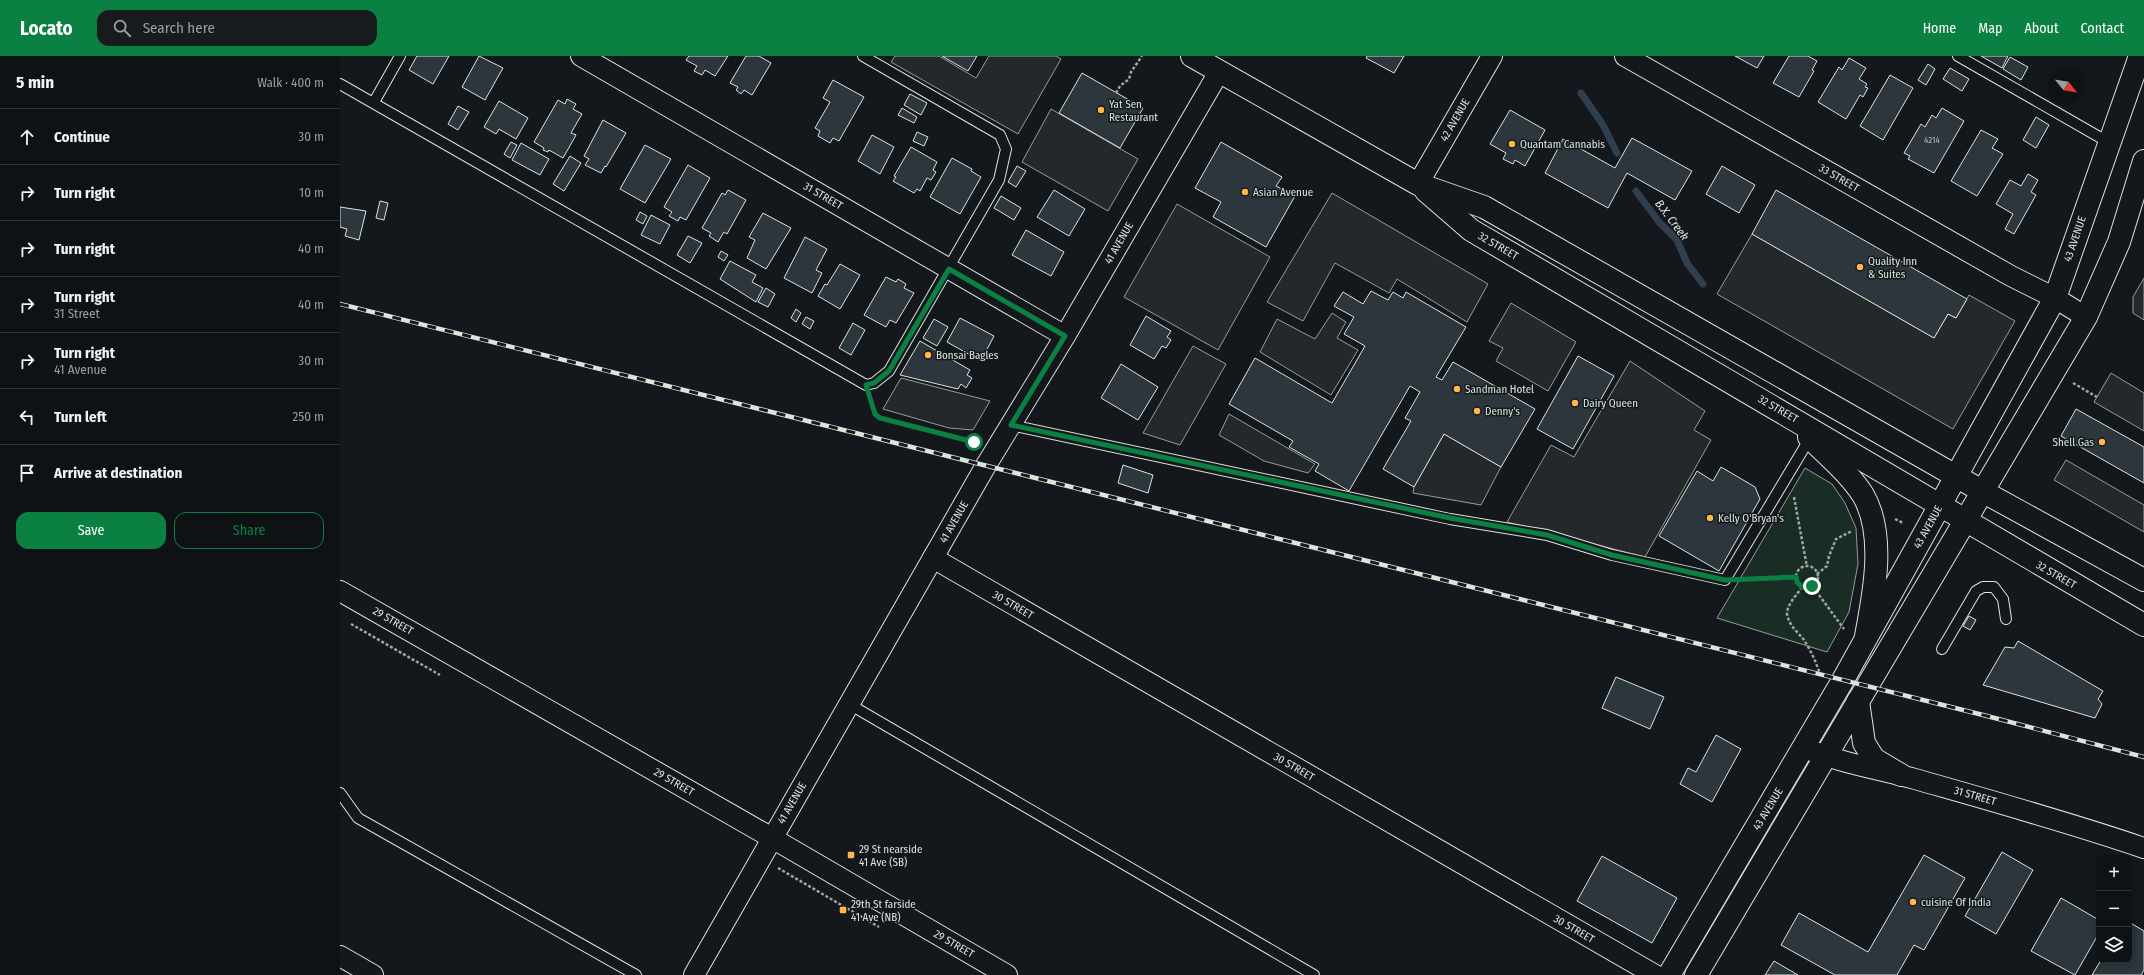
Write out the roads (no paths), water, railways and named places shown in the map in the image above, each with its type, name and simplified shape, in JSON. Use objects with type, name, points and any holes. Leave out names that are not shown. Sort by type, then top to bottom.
[{"type":"main road","name":"32 STREET","points":[[1192,56],[1418,184],[1484,207],[1982,491],[2144,580]]},
{"type":"main road","name":"43 AVENUE","points":[[1669,975],[1805,748],[1866,636],[1941,505],[2054,298],[2108,142],[2140,56]]},
{"type":"main road","name":"43 AVENUE","points":[[1696,975],[2086,317],[2119,242],[2144,161]]},
{"type":"main road","name":"32 STREET","points":[[1418,184],[1471,230],[2144,625]]},
{"type":"main road","points":[[1782,412],[1849,476],[1863,496],[1872,520],[1876,556],[1874,592],[1866,636]]},
{"type":"main road","points":[[1858,701],[1864,744],[1874,759],[1901,775]]},
{"type":"street","name":"31 STREET","points":[[581,56],[1065,336]]},
{"type":"street","name":"42 AVENUE","points":[[1418,184],[1492,56]]},
{"type":"street","name":"33 STREET","points":[[1625,56],[2011,276],[2054,298],[2086,317]]},
{"type":"street","name":"41 AVENUE","points":[[694,975],[933,558],[1219,72]]},
{"type":"street","name":"30 STREET","points":[[933,558],[1655,975]]},
{"type":"street","name":"29 STREET","points":[[340,591],[772,838],[1007,975]]},
{"type":"street","name":"31 STREET","points":[[1805,748],[1825,757],[1901,775],[2069,822],[2144,848]]},
{"type":"street","points":[[340,956],[373,975]]},
{"type":"lane","points":[[374,102],[400,56]]},
{"type":"lane","points":[[340,84],[374,102],[866,385],[874,383],[889,371],[1000,180],[1006,149],[1000,136],[863,56]]},
{"type":"lane","points":[[1958,56],[2108,142]]},
{"type":"lane","points":[[1011,425],[1450,518],[1547,535],[1612,555],[1725,580],[1810,438]]},
{"type":"lane","points":[[1942,649],[1976,591],[1983,587],[1994,587],[2003,598],[2006,619]]},
{"type":"lane","points":[[849,704],[1314,975]]},
{"type":"lane","points":[[340,793],[358,818],[636,975]]},
{"type":"waterway","name":"B.X. Creek","points":[[1581,93],[1603,125],[1617,153]]},
{"type":"waterway","name":"B.X. Creek","points":[[1636,191],[1659,222],[1677,240],[1687,263],[1703,284]]},
{"type":"railway","points":[[340,304],[1987,716],[2144,757]]},
{"type":"place","name":"Yat Sen Restaurant","points":[[1101,110]]},
{"type":"place","name":"Quantam Cannabis","points":[[1512,144]]},
{"type":"place","name":"Asian Avenue","points":[[1245,192]]},
{"type":"place","name":"Quality Inn & Suites","points":[[1860,267]]},
{"type":"place","name":"Bonsai Bagles","points":[[928,355]]},
{"type":"place","name":"Sandman Hotel","points":[[1457,389]]},
{"type":"place","name":"Dairy Queen","points":[[1575,403]]},
{"type":"place","name":"Denny's","points":[[1477,411]]},
{"type":"place","name":"Shell Gas","points":[[2102,442]]},
{"type":"place","name":"Kelly O'Bryan's","points":[[1710,518]]},
{"type":"place","name":"29 St nearside 41 Ave (SB)","points":[[851,855]]},
{"type":"place","name":"cuisine Of India","points":[[1913,902]]},
{"type":"place","name":"29th St farside 41 Ave (NB)","points":[[843,910]]}]
